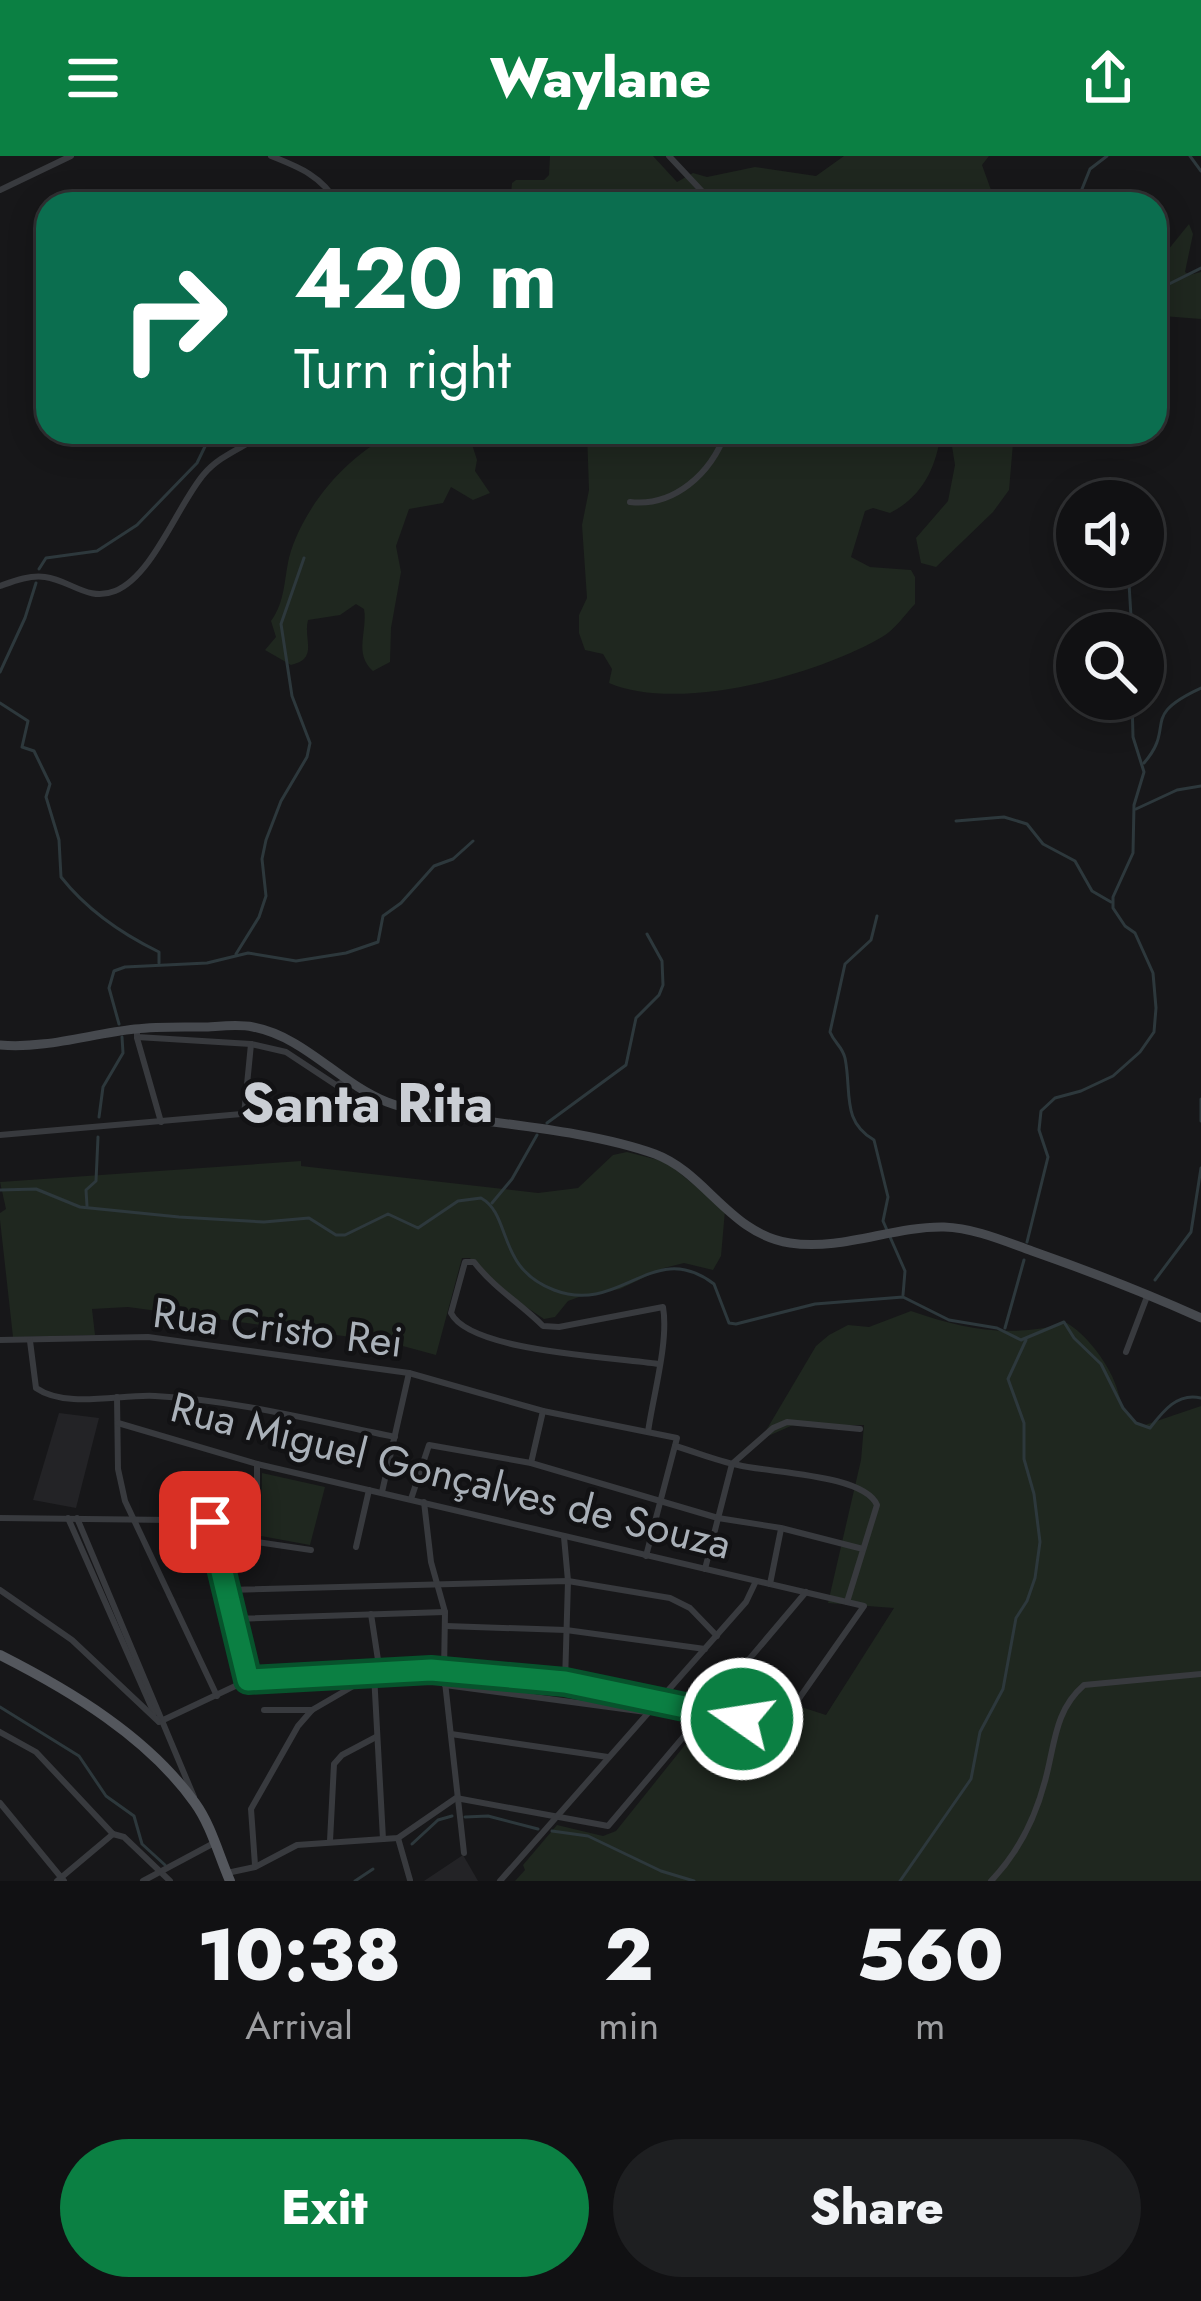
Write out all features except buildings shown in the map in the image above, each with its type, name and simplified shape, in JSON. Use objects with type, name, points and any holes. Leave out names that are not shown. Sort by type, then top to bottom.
[{"type":"main road","points":[[0,1045],[248,1026],[314,1054],[347,1081],[388,1102],[658,1155],[690,1177],[723,1210],[757,1232],[790,1243],[834,1243],[946,1227],[995,1238],[1201,1318]]},
{"type":"main road","points":[[0,1655],[74,1694],[157,1762],[197,1805],[229,1877]]},
{"type":"street","points":[[0,190],[71,156]]},
{"type":"street","points":[[271,156],[306,170],[331,192]]},
{"type":"street","points":[[669,156],[703,192]]},
{"type":"street","points":[[0,586],[31,576],[49,577],[95,596],[119,590],[137,574],[201,477],[245,444]]},
{"type":"street","points":[[629,502],[656,505],[691,484],[721,444]]},
{"type":"street","points":[[161,1122],[137,1033],[286,1052],[336,1085],[347,1081]]},
{"type":"street","points":[[244,1115],[250,1044]]},
{"type":"street","points":[[0,1135],[286,1110]]},
{"type":"street","points":[[648,1432],[658,1364],[664,1318],[662,1307],[559,1327],[543,1325],[505,1297],[474,1262],[465,1262],[451,1313],[463,1328],[551,1354],[658,1364]]},
{"type":"street","points":[[1126,1352],[1148,1294]]},
{"type":"street","name":"Rua Cristo Rei","points":[[0,1340],[148,1337],[409,1372],[543,1412],[648,1432],[733,1464],[850,1484],[871,1493],[878,1505],[847,1602]]},
{"type":"street","points":[[30,1341],[36,1388],[55,1397],[155,1396],[395,1437]]},
{"type":"street","points":[[382,1492],[409,1372]]},
{"type":"street","points":[[117,1397],[121,1489],[217,1696]]},
{"type":"street","points":[[532,1463],[543,1412]]},
{"type":"street","points":[[705,1569],[733,1464],[773,1428],[787,1422],[860,1429]]},
{"type":"street","name":"Rua Miguel Gonçalves de Souza","points":[[118,1423],[257,1464],[864,1606],[779,1727],[706,1710]]},
{"type":"street","points":[[646,1556],[676,1442]]},
{"type":"street","points":[[411,1499],[429,1445],[532,1463],[718,1518],[782,1528],[863,1549]]},
{"type":"street","points":[[257,1464],[257,1542],[311,1550]]},
{"type":"street","points":[[356,1547],[368,1490]]},
{"type":"street","points":[[424,1502],[446,1612],[444,1673],[464,1853]]},
{"type":"street","points":[[0,1518],[257,1521]]},
{"type":"street","points":[[73,1518],[197,1805]]},
{"type":"street","points":[[210,1522],[248,1680]]},
{"type":"street","name":"Rua Miguel Gonçalves de Souza","points":[[770,1584],[782,1528]]},
{"type":"street","points":[[564,1537],[568,1581],[565,1682]]},
{"type":"street","points":[[226,1590],[568,1581],[670,1598],[690,1608],[717,1636]]},
{"type":"street","points":[[500,1881],[717,1636],[746,1602],[756,1581]]},
{"type":"street","points":[[0,1590],[72,1640],[160,1719]]},
{"type":"street","points":[[229,1877],[297,1844],[398,1838],[456,1798],[608,1826],[806,1592]]},
{"type":"street","points":[[232,1619],[446,1612]]},
{"type":"street","points":[[371,1613],[383,1839]]},
{"type":"street","points":[[445,1626],[566,1630],[705,1648]]},
{"type":"street","points":[[160,1719],[248,1680],[431,1670],[565,1682],[706,1710]]},
{"type":"street","points":[[255,1867],[250,1822],[255,1796],[312,1710],[377,1674]]},
{"type":"street","points":[[991,1881],[1013,1858],[1030,1824],[1046,1780],[1055,1729],[1073,1694],[1084,1685],[1201,1674]]},
{"type":"street","points":[[125,1688],[140,1680]]},
{"type":"street","points":[[445,1684],[646,1712]]},
{"type":"street","points":[[264,1710],[312,1710]]},
{"type":"street","points":[[0,1732],[36,1752],[113,1834],[124,1837],[170,1881]]},
{"type":"street","points":[[450,1734],[608,1757]]},
{"type":"street","points":[[330,1841],[334,1764],[377,1736]]},
{"type":"street","points":[[157,1762],[174,1747]]},
{"type":"street","points":[[0,1803],[60,1880],[113,1834]]},
{"type":"street","points":[[398,1838],[410,1880]]},
{"type":"street","points":[[143,1881],[214,1843]]},
{"type":"shaded area","points":[[550,156],[653,156],[677,182],[693,173],[707,177],[755,167],[816,176],[844,156],[989,156],[982,165],[992,192],[511,192],[516,180],[544,180],[549,175]]},
{"type":"shaded area","points":[[1189,224],[1193,234],[1185,272],[1201,272],[1201,319],[1167,316],[1167,251]]},
{"type":"shaded area","points":[[376,444],[472,444],[475,471],[490,493],[473,500],[451,487],[443,503],[409,509],[396,546],[401,572],[390,662],[373,671],[367,664],[362,649],[364,609],[356,604],[340,615],[308,620],[307,653],[291,665],[265,650],[276,637],[271,621],[282,599],[295,539],[330,483]]},
{"type":"shaded area","points":[[587,444],[938,444],[930,472],[910,500],[890,513],[873,508],[865,511],[851,557],[870,567],[911,570],[915,604],[896,626],[822,664],[709,692],[638,691],[609,683],[612,669],[603,654],[585,650],[579,615],[587,598],[582,525],[589,490]]},
{"type":"shaded area","points":[[952,444],[1013,444],[1009,490],[936,567],[921,563],[916,538],[948,501],[955,465]]},
{"type":"shaded area","points":[[627,1152],[666,1162],[725,1210],[721,1256],[713,1270],[684,1263],[664,1268],[620,1289],[568,1301],[555,1317],[544,1319],[489,1282],[470,1258],[462,1258],[436,1355],[388,1342],[128,1307],[92,1309],[95,1335],[13,1337],[0,1220],[6,1209],[0,1182],[301,1161],[301,1166],[538,1193],[578,1188],[613,1155]]},
{"type":"shaded area","points":[[911,1311],[988,1330],[1067,1323],[1099,1354],[1125,1410],[1142,1426],[1201,1406],[1201,1881],[515,1881],[557,1825],[603,1836],[616,1831],[709,1715],[776,1729],[798,1706],[826,1715],[894,1608],[828,1603],[861,1460],[864,1425],[793,1425],[764,1434],[816,1346],[829,1335],[848,1325],[869,1327]]},
{"type":"shaded area","points":[[59,1413],[99,1418],[76,1508],[33,1500]]},
{"type":"shaded area","points":[[262,1473],[325,1487],[310,1545],[261,1536]]},
{"type":"shaded area","points":[[463,1855],[478,1881],[424,1881]]},
{"type":"waterway","points":[[1081,192],[1090,169],[1107,156]]},
{"type":"waterway","points":[[1190,156],[1201,171]]},
{"type":"waterway","points":[[1167,285],[1201,268]]},
{"type":"waterway","points":[[39,569],[46,558],[97,551],[137,525],[197,463],[206,444]]},
{"type":"waterway","points":[[236,954],[259,917],[266,896],[262,859],[266,840],[310,743],[292,696],[281,624],[304,558]]},
{"type":"waterway","points":[[0,672],[36,583]]},
{"type":"waterway","points":[[1129,588],[1131,612]]},
{"type":"waterway","points":[[1144,763],[1158,739],[1164,714],[1201,688]]},
{"type":"waterway","points":[[0,703],[28,721],[22,747],[34,751],[50,784],[46,797],[59,840],[61,877],[106,920],[159,952],[159,963]]},
{"type":"waterway","points":[[1027,1242],[1048,1157],[1039,1130],[1041,1111],[1055,1098],[1113,1076],[1154,1032],[1153,973],[1135,933],[1113,908],[1113,897],[1133,853],[1134,805],[1144,772],[1133,720]]},
{"type":"waterway","points":[[1136,809],[1177,790],[1201,786]]},
{"type":"waterway","points":[[956,821],[1004,817],[1027,824],[1043,844],[1075,861],[1092,891],[1111,902]]},
{"type":"waterway","points":[[119,1024],[109,988],[114,971],[207,963],[248,953],[296,961],[378,942],[383,916],[434,866],[453,859],[473,841]]},
{"type":"waterway","points":[[877,916],[871,940],[845,964],[830,1032],[845,1058],[852,1115],[874,1140],[888,1197],[883,1221],[905,1271],[903,1295]]},
{"type":"waterway","points":[[547,1123],[626,1065],[636,1018],[663,985],[662,961],[647,934]]},
{"type":"waterway","points":[[99,1117],[103,1087],[123,1053],[122,1037]]},
{"type":"waterway","points":[[1201,1099],[1201,1121]]},
{"type":"waterway","points":[[492,1203],[537,1135]]},
{"type":"waterway","points":[[87,1206],[86,1190],[96,1181],[98,1137]]},
{"type":"waterway","points":[[1155,1280],[1191,1232],[1201,1168]]},
{"type":"waterway","points":[[0,1190],[36,1189],[80,1207],[179,1217],[264,1222],[309,1218],[336,1235],[388,1214],[418,1228],[458,1201],[481,1198],[497,1216],[522,1269],[554,1290],[599,1293],[673,1269],[692,1272],[714,1284],[729,1323],[736,1324],[815,1304],[903,1297],[949,1320],[997,1328],[1021,1340],[1064,1322],[1101,1364],[1136,1423],[1150,1428],[1178,1400],[1201,1398]]},
{"type":"waterway","points":[[1005,1328],[1024,1260]]},
{"type":"waterway","points":[[900,1881],[971,1779],[980,1732],[1003,1689],[1016,1618],[1035,1578],[1040,1542],[1034,1494],[1024,1459],[1024,1423],[1008,1379],[1026,1340]]},
{"type":"waterway","points":[[0,1707],[79,1756],[106,1796],[134,1816],[142,1844],[165,1865]]},
{"type":"waterway","points":[[412,1844],[438,1820],[452,1816]]},
{"type":"waterway","points":[[465,1817],[488,1816],[538,1829]]},
{"type":"waterway","points":[[552,1831],[588,1836],[661,1871],[694,1881]]},
{"type":"waterway","points":[[355,1881],[373,1869]]},
{"type":"district","name":"Santa Rita","points":[[367,1103]]},
{"type":"route","points":[[210,1522],[248,1680],[431,1670],[565,1682],[742,1719]]}]
